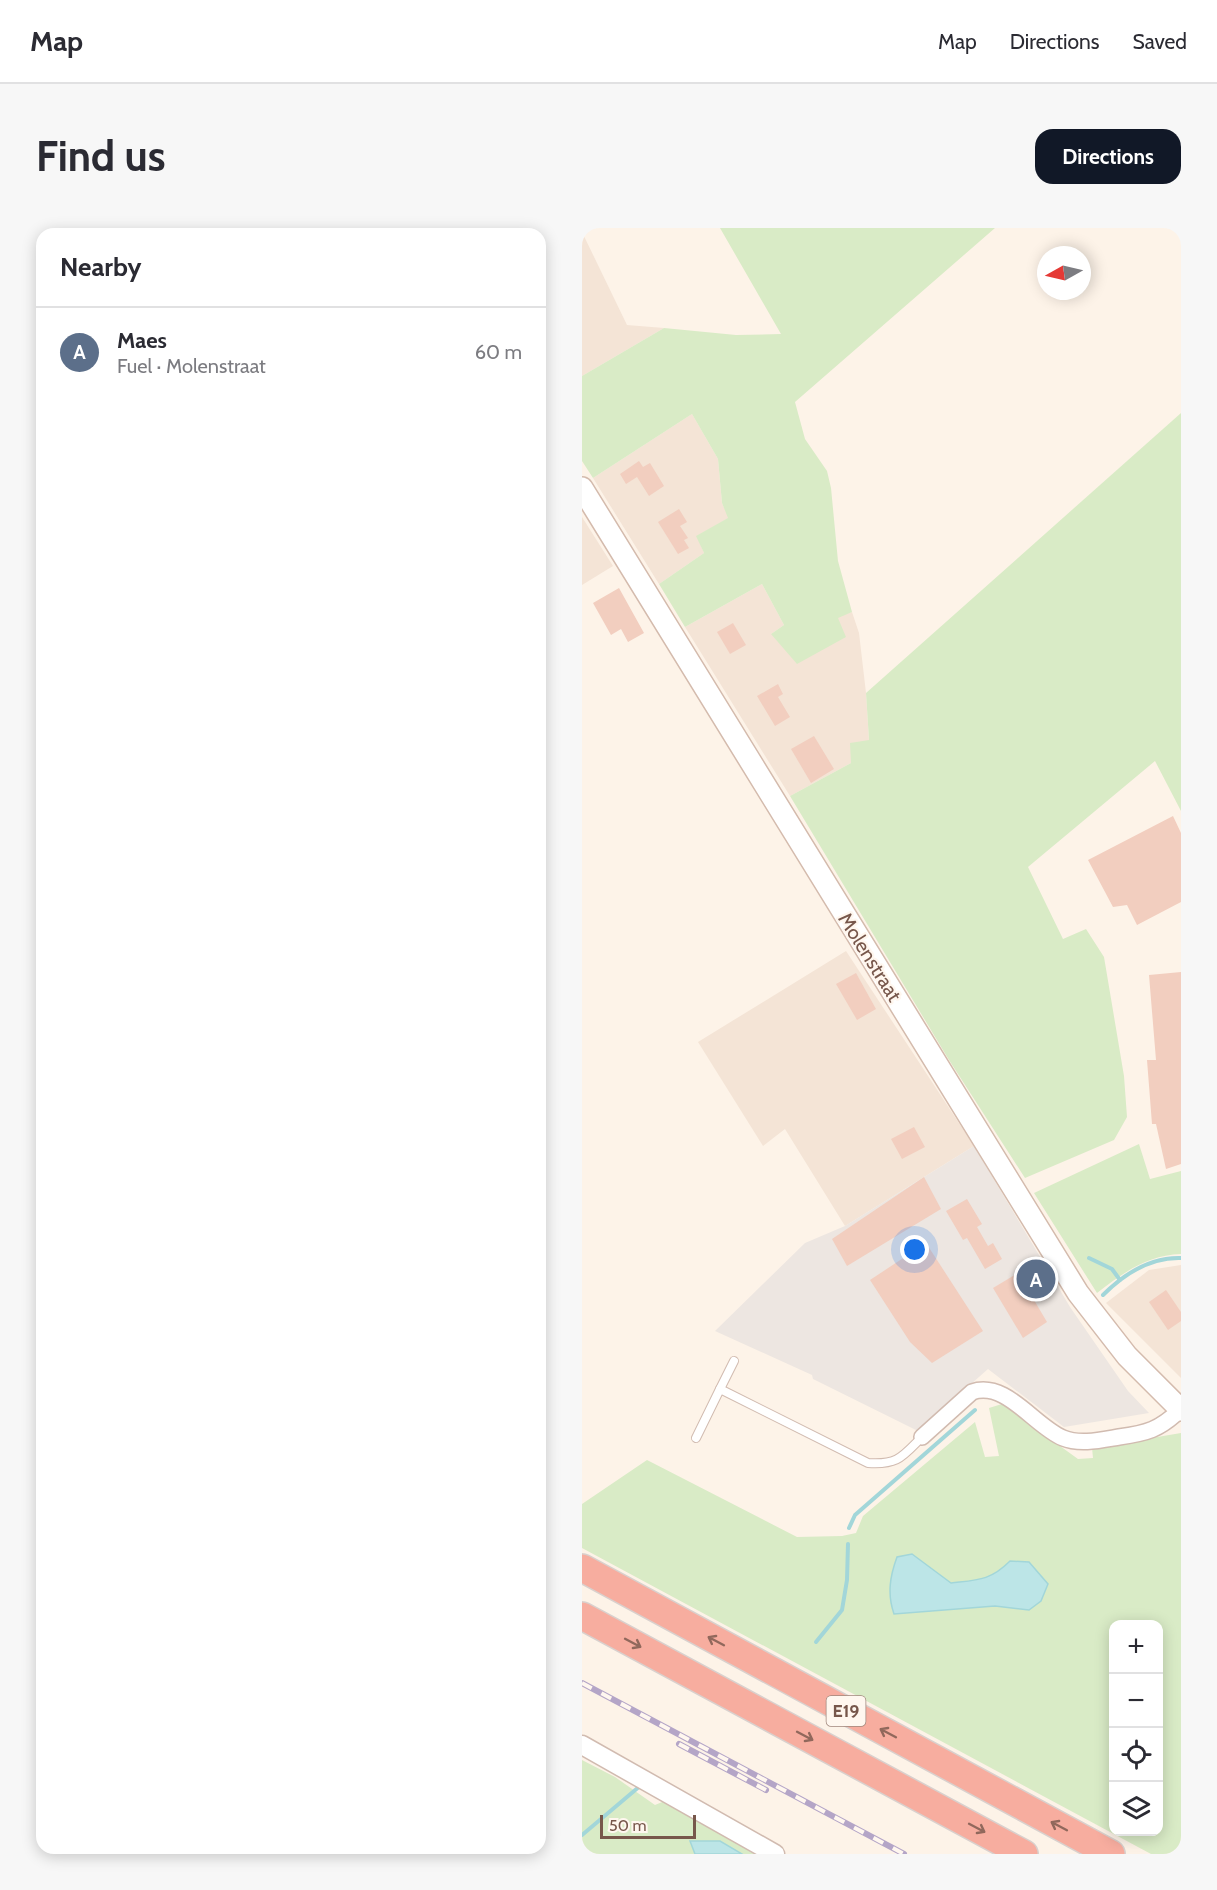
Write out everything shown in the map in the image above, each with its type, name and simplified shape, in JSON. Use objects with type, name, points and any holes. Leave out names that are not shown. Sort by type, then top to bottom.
[{"type":"highway","name":"E19","points":[[582,1568],[1111,1854]]},
{"type":"highway","name":"E19","points":[[582,1616],[1024,1854]]},
{"type":"main road","name":"Molenstraat","points":[[582,488],[1078,1293],[1127,1356],[1181,1410]]},
{"type":"street","name":"Molenstraat","points":[[922,1437],[972,1392],[982,1389],[1003,1395],[1050,1431],[1079,1442],[1146,1433],[1166,1425],[1181,1410]]},
{"type":"street","points":[[582,1745],[775,1854]]},
{"type":"lane","points":[[696,1438],[734,1361]]},
{"type":"lane","points":[[720,1389],[868,1462],[888,1464],[903,1456],[922,1437]]},
{"type":"shaded area","points":[[582,232],[627,325],[664,328],[582,376]]},
{"type":"shaded area","points":[[692,414],[718,459],[722,503],[729,518],[697,536],[704,553],[659,584],[593,478]]},
{"type":"shaded area","points":[[582,517],[613,566],[582,585]]},
{"type":"shaded area","points":[[762,584],[784,625],[771,634],[852,612],[859,633],[869,741],[851,763],[790,796],[685,627]]},
{"type":"shaded area","points":[[846,951],[974,1146],[845,1226],[785,1129],[763,1146],[698,1042]]},
{"type":"shaded area","points":[[974,1146],[1070,1307],[1128,1391],[1149,1413],[1064,1427],[988,1369],[918,1431],[813,1379],[812,1375],[715,1331],[805,1243],[845,1226]]},
{"type":"shaded area","points":[[1181,1265],[1181,1378],[1106,1303],[1149,1270]]},
{"type":"green space","points":[[720,228],[995,228],[795,402],[805,439],[827,471],[831,488],[838,561],[852,612],[838,618],[846,637],[797,664],[771,634],[784,625],[762,584],[685,627],[659,584],[704,553],[696,536],[728,518],[722,503],[718,459],[692,414],[593,478],[582,461],[582,376],[664,328],[736,335],[781,334]]},
{"type":"green space","points":[[1181,413],[1181,811],[1155,761],[1028,867],[1063,939],[1086,929],[1104,957],[1124,1076],[1127,1117],[1114,1140],[1025,1178],[949,1060],[790,796],[851,763],[850,743],[869,740],[866,693]]},
{"type":"green space","points":[[1139,1144],[1150,1179],[1181,1171],[1181,1254],[1157,1258],[1136,1266],[1097,1293],[1034,1193]]},
{"type":"green space","points":[[1002,1404],[1078,1459],[1093,1458],[1092,1448],[1181,1433],[1181,1854],[1151,1854],[1118,1836],[1163,1836],[1163,1620],[1109,1620],[1109,1831],[582,1548],[582,1504],[647,1460],[797,1537],[842,1536],[856,1533],[863,1516],[975,1422],[985,1457],[999,1456],[989,1408]]},
{"type":"green space","points":[[582,1760],[615,1777],[655,1805],[667,1800],[760,1854],[742,1854],[720,1841],[691,1841],[695,1854],[582,1854]]},
{"type":"water","points":[[912,1554],[951,1583],[989,1576],[1010,1561],[1029,1562],[1048,1584],[1041,1601],[1029,1610],[995,1606],[894,1614],[890,1592],[897,1557]]},
{"type":"water","points":[[690,1841],[720,1841],[742,1854],[695,1854]]},
{"type":"building","points":[[639,461],[643,467],[650,463],[664,486],[649,496],[637,477],[626,484],[620,474]]},
{"type":"building","points":[[679,509],[687,522],[680,526],[688,538],[684,540],[689,548],[678,554],[658,522]]},
{"type":"building","points":[[619,588],[644,633],[628,642],[621,629],[611,635],[593,603]]},
{"type":"building","points":[[733,623],[746,645],[730,654],[717,632]]},
{"type":"building","points":[[778,684],[783,694],[778,697],[790,717],[775,726],[757,696]]},
{"type":"building","points":[[814,736],[834,769],[811,783],[791,749]]},
{"type":"building","points":[[1173,816],[1181,833],[1181,902],[1137,925],[1127,905],[1113,907],[1088,860]]},
{"type":"building","points":[[1181,972],[1181,1164],[1166,1169],[1156,1124],[1152,1124],[1147,1060],[1156,1060],[1149,975]]},
{"type":"building","points":[[856,973],[876,1009],[857,1020],[836,984]]},
{"type":"building","points":[[914,1127],[925,1147],[902,1159],[891,1139]]},
{"type":"building","points":[[924,1177],[941,1209],[847,1266],[832,1239]]},
{"type":"building","points":[[967,1199],[982,1224],[977,1227],[988,1246],[993,1243],[1002,1259],[985,1269],[967,1238],[963,1240],[946,1211]]},
{"type":"building","points":[[926,1243],[983,1331],[932,1363],[910,1342],[870,1280]]},
{"type":"building","points":[[1018,1273],[1047,1322],[1023,1338],[993,1288]]},
{"type":"building","points":[[1166,1290],[1181,1312],[1181,1321],[1168,1330],[1149,1302]]},
{"type":"waterway","points":[[1089,1258],[1112,1269],[1120,1280]]},
{"type":"waterway","points":[[1103,1295],[1138,1268],[1159,1260],[1181,1258]]},
{"type":"waterway","points":[[849,1528],[855,1515],[975,1410]]},
{"type":"waterway","points":[[816,1642],[842,1610],[847,1580],[848,1544]]},
{"type":"waterway","points":[[582,1835],[640,1786]]},
{"type":"railway","points":[[582,1683],[904,1854]]},
{"type":"railway","points":[[679,1744],[766,1790]]},
{"type":"place","name":"Maes","points":[[1036,1279]]}]
